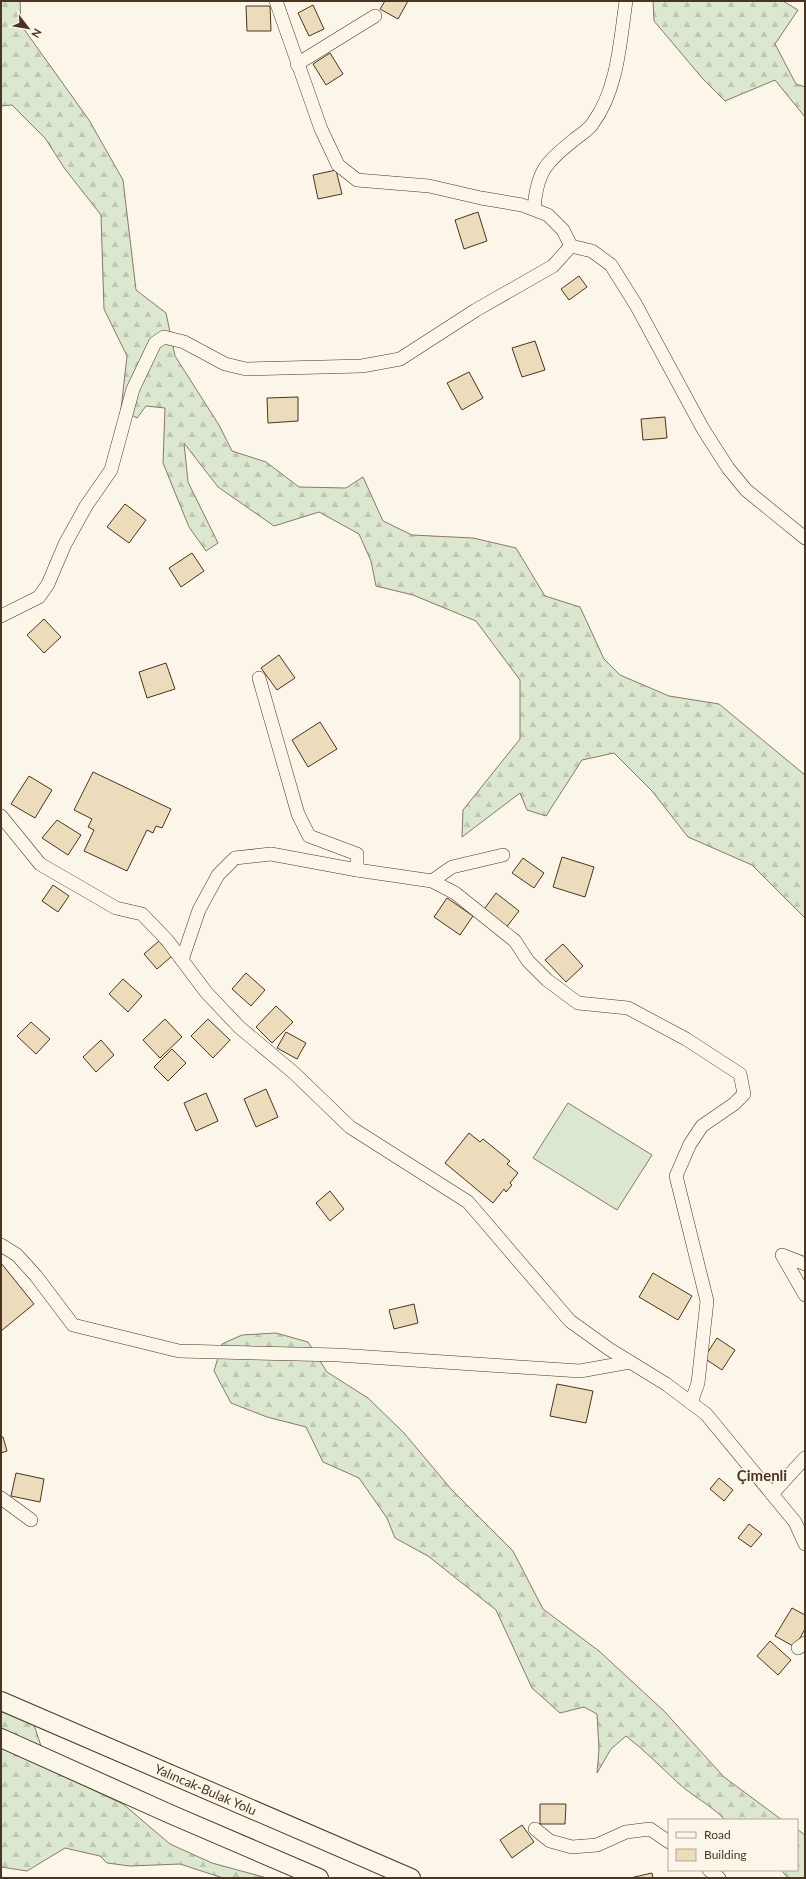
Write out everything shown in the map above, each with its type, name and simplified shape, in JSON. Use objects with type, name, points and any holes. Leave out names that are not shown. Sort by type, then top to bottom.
[{"type":"main road","name":"Yalıncak-Bulak Yolu","points":[[1,1701],[411,1878]]},
{"type":"main road","points":[[1,1738],[170,1814],[319,1878]]},
{"type":"street","points":[[276,1],[321,129],[338,165],[357,180],[429,186],[481,198],[522,205],[534,209],[548,215],[563,230],[571,246]]},
{"type":"street","points":[[534,209],[536,191],[541,173],[548,162],[593,124],[606,102],[616,63],[626,1]]},
{"type":"street","points":[[297,64],[375,16]]},
{"type":"street","points":[[571,246],[592,251],[611,265],[640,312],[702,429],[728,468],[746,490],[805,538]]},
{"type":"street","points":[[1,616],[39,598],[48,584],[65,544],[86,506],[110,470],[133,389],[155,343],[164,337],[184,342],[225,364],[246,369],[362,366],[400,359],[476,310],[553,266],[571,246]]},
{"type":"street","points":[[259,678],[298,814],[309,836],[357,854],[357,870]]},
{"type":"street","points":[[1,816],[40,864],[116,908],[142,914],[167,940],[206,992],[240,1027],[294,1073],[350,1127],[468,1202],[570,1321],[630,1362],[666,1384],[706,1414],[795,1522],[805,1544]]},
{"type":"street","points":[[182,960],[203,903],[218,875],[235,858],[271,854],[357,870],[432,881],[455,893],[514,942],[528,961],[546,980],[578,1003],[628,1008],[686,1039],[740,1074],[744,1094],[734,1104],[702,1126],[690,1144],[676,1176],[707,1301],[698,1383],[691,1402]]},
{"type":"street","points":[[432,881],[452,867],[503,855]]},
{"type":"street","points":[[1,1246],[17,1255],[36,1276],[73,1325],[179,1351],[338,1355],[580,1370],[630,1362]]},
{"type":"street","points":[[805,1264],[782,1255],[805,1294]]},
{"type":"street","points":[[772,1494],[805,1458]]},
{"type":"street","points":[[1,1498],[31,1520]]},
{"type":"street","points":[[535,1829],[550,1841],[572,1847],[597,1845],[626,1832],[650,1829],[668,1841]]},
{"type":"street","points":[[709,1871],[719,1878]]},
{"type":"green space","points":[[1,1],[20,1],[21,25],[89,120],[123,180],[136,290],[166,313],[175,356],[219,425],[232,451],[266,462],[299,487],[346,488],[363,477],[383,521],[412,535],[473,538],[516,548],[545,596],[580,607],[604,659],[620,675],[669,696],[719,704],[805,775],[805,918],[752,865],[688,837],[652,791],[614,753],[582,760],[546,816],[527,810],[520,793],[462,837],[463,810],[520,739],[520,680],[476,621],[413,595],[376,586],[371,561],[359,534],[319,512],[274,526],[218,487],[184,443],[188,482],[218,543],[206,551],[189,527],[163,463],[165,408],[146,406],[137,418],[121,409],[127,356],[104,309],[101,215],[65,169],[45,138],[12,105],[1,106]]},
{"type":"green space","points":[[653,1],[783,1],[798,10],[775,44],[796,84],[805,87],[805,117],[775,80],[725,101],[703,79],[654,21]]},
{"type":"green space","points":[[568,1103],[652,1155],[617,1210],[533,1158]]},
{"type":"green space","points":[[276,1333],[308,1342],[327,1372],[368,1398],[404,1433],[451,1489],[513,1551],[543,1609],[599,1651],[664,1711],[724,1777],[781,1819],[724,1819],[683,1787],[646,1752],[626,1736],[611,1749],[597,1773],[599,1749],[597,1714],[584,1707],[560,1713],[532,1688],[496,1610],[428,1556],[395,1538],[387,1518],[359,1478],[323,1462],[306,1427],[267,1417],[231,1403],[214,1371],[222,1344],[242,1335]]},
{"type":"green space","points":[[1,1700],[32,1719],[47,1764],[74,1781],[123,1804],[170,1844],[212,1863],[267,1878],[223,1878],[180,1864],[130,1866],[107,1863],[100,1856],[65,1848],[27,1871],[1,1867]]},
{"type":"green space","points":[[798,1830],[805,1835],[805,1878],[788,1878],[782,1871],[798,1871]]},
{"type":"building","points":[[385,1],[408,1],[398,19],[380,9]]},
{"type":"building","points":[[313,5],[324,29],[309,36],[298,13]]},
{"type":"building","points":[[246,6],[270,6],[271,31],[247,31]]},
{"type":"building","points":[[330,53],[343,74],[326,85],[313,64]]},
{"type":"building","points":[[336,170],[342,194],[318,199],[313,175]]},
{"type":"building","points":[[478,212],[487,241],[464,249],[455,220]]},
{"type":"building","points":[[579,276],[587,287],[569,300],[561,289]]},
{"type":"building","points":[[535,341],[545,370],[522,377],[512,348]]},
{"type":"building","points":[[469,372],[483,398],[462,410],[447,383]]},
{"type":"building","points":[[298,397],[298,421],[268,423],[267,398]]},
{"type":"building","points":[[665,417],[667,438],[643,440],[641,419]]},
{"type":"building","points":[[125,504],[146,520],[129,543],[107,527]]},
{"type":"building","points":[[192,553],[204,571],[181,587],[169,568]]},
{"type":"building","points":[[44,619],[61,637],[44,653],[27,635]]},
{"type":"building","points":[[279,655],[295,678],[277,690],[261,668]]},
{"type":"building","points":[[166,663],[175,689],[147,698],[139,672]]},
{"type":"building","points":[[320,722],[337,749],[308,767],[292,740]]},
{"type":"building","points":[[93,772],[171,809],[162,828],[156,826],[153,833],[147,830],[127,871],[84,851],[94,830],[88,827],[92,819],[74,810]]},
{"type":"building","points":[[29,776],[52,790],[35,818],[11,804]]},
{"type":"building","points":[[57,820],[81,835],[68,855],[42,838]]},
{"type":"building","points":[[562,857],[594,867],[585,897],[553,887]]},
{"type":"building","points":[[523,858],[544,873],[534,888],[512,873]]},
{"type":"building","points":[[53,885],[69,896],[58,912],[42,901]]},
{"type":"building","points":[[496,893],[519,911],[505,929],[482,912]]},
{"type":"building","points":[[447,898],[473,916],[460,935],[434,917]]},
{"type":"building","points":[[159,941],[172,956],[157,969],[144,954]]},
{"type":"building","points":[[563,944],[583,966],[566,982],[545,960]]},
{"type":"building","points":[[246,973],[265,990],[251,1006],[232,989]]},
{"type":"building","points":[[123,979],[142,996],[128,1012],[109,994]]},
{"type":"building","points":[[276,1006],[293,1022],[272,1043],[256,1027]]},
{"type":"building","points":[[165,1019],[182,1037],[160,1058],[143,1040]]},
{"type":"building","points":[[208,1019],[230,1040],[213,1058],[191,1036]]},
{"type":"building","points":[[31,1022],[50,1039],[36,1054],[17,1036]]},
{"type":"building","points":[[286,1032],[306,1043],[297,1059],[277,1048]]},
{"type":"building","points":[[101,1040],[114,1055],[96,1072],[83,1057]]},
{"type":"building","points":[[172,1049],[186,1063],[168,1081],[154,1067]]},
{"type":"building","points":[[266,1089],[278,1117],[256,1127],[244,1099]]},
{"type":"building","points":[[206,1093],[218,1121],[196,1131],[184,1103]]},
{"type":"building","points":[[469,1133],[480,1142],[483,1139],[510,1161],[507,1164],[518,1173],[510,1183],[512,1185],[506,1192],[504,1189],[493,1203],[445,1163]]},
{"type":"building","points":[[330,1191],[344,1209],[330,1221],[316,1203]]},
{"type":"building","points":[[1,1263],[34,1304],[1,1331]]},
{"type":"building","points":[[653,1273],[692,1296],[678,1320],[639,1297]]},
{"type":"building","points":[[414,1304],[418,1323],[394,1329],[389,1310]]},
{"type":"building","points":[[717,1338],[735,1350],[722,1370],[704,1358]]},
{"type":"building","points":[[557,1384],[593,1391],[586,1423],[550,1416]]},
{"type":"building","points":[[1,1437],[3,1437],[7,1451],[1,1453]]},
{"type":"building","points":[[16,1473],[44,1479],[40,1502],[11,1496]]},
{"type":"building","points":[[719,1478],[733,1490],[724,1501],[710,1489]]},
{"type":"building","points":[[749,1524],[762,1534],[751,1547],[738,1538]]},
{"type":"building","points":[[792,1608],[805,1615],[805,1629],[795,1647],[775,1636]]},
{"type":"building","points":[[770,1641],[791,1660],[778,1675],[757,1656]]},
{"type":"building","points":[[540,1804],[566,1804],[565,1824],[540,1824]]},
{"type":"building","points":[[522,1825],[534,1842],[512,1858],[500,1840]]},
{"type":"building","points":[[652,1873],[653,1878],[630,1878]]},
{"type":"district","name":"Çimenli","points":[[762,1475]]}]
